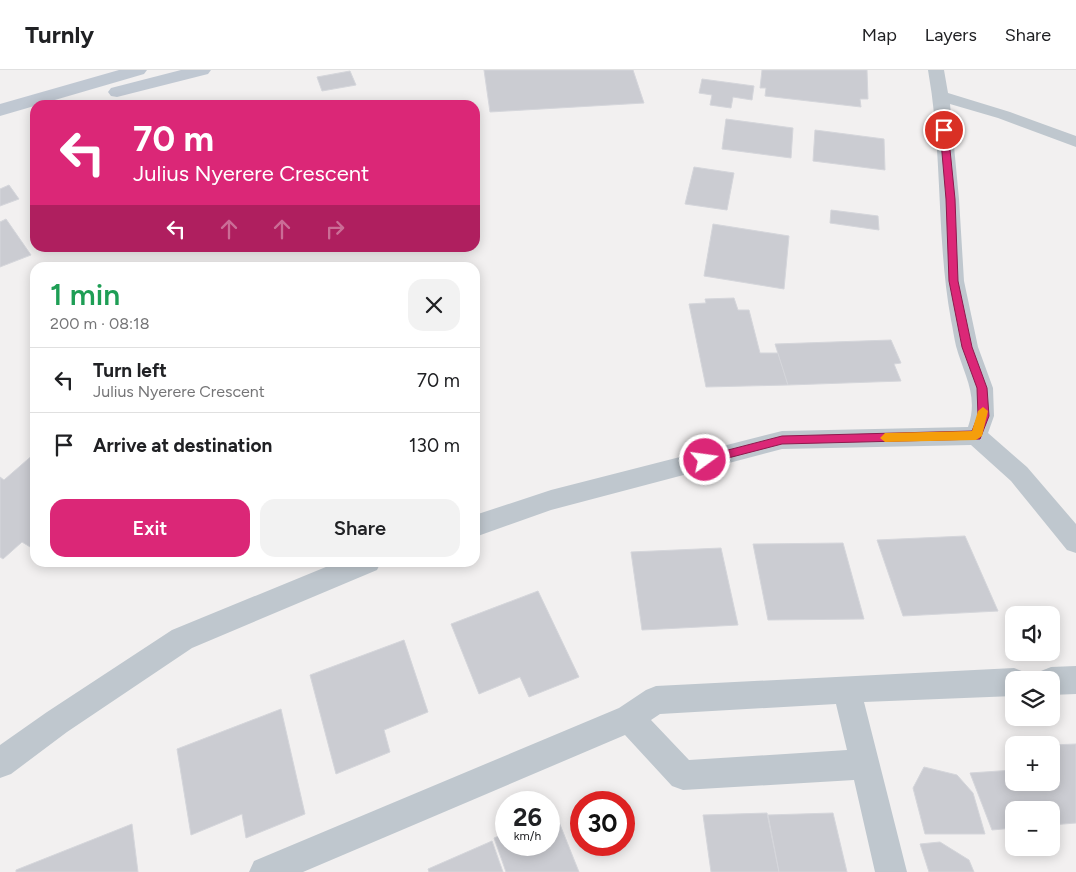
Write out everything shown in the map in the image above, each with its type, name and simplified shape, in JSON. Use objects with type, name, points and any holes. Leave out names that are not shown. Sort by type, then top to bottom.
[{"type":"main road","points":[[34,100],[138,70]]},
{"type":"main road","points":[[91,100],[202,70]]},
{"type":"main road","points":[[0,110],[30,101]]},
{"type":"main road","points":[[9,126],[30,119]]},
{"type":"street","points":[[936,70],[941,96],[950,199],[954,281],[967,347],[982,388],[983,416],[976,436]]},
{"type":"street","points":[[941,96],[1004,115],[1076,142]]},
{"type":"street","points":[[480,524],[551,500],[782,440],[976,436],[1019,474],[1076,542]]},
{"type":"street","points":[[0,763],[57,722],[182,639],[356,567]]},
{"type":"street","points":[[1060,681],[1076,680]]},
{"type":"street","points":[[265,872],[629,718],[656,700],[1005,682]]},
{"type":"street","points":[[847,689],[891,872]]},
{"type":"street","points":[[629,718],[683,776],[865,764]]},
{"type":"building","points":[[484,70],[633,70],[644,103],[490,112]]},
{"type":"building","points":[[762,70],[867,70],[868,99],[860,99],[861,107],[765,96],[766,88],[760,88]]},
{"type":"building","points":[[350,71],[356,85],[322,91],[317,77]]},
{"type":"building","points":[[702,79],[754,86],[752,100],[733,97],[731,108],[710,105],[712,95],[699,93]]},
{"type":"building","points":[[726,119],[793,128],[791,158],[722,149]]},
{"type":"building","points":[[815,130],[884,139],[885,170],[813,161]]},
{"type":"building","points":[[694,167],[734,173],[727,210],[685,204]]},
{"type":"building","points":[[9,185],[19,199],[0,206],[0,189]]},
{"type":"building","points":[[831,210],[878,216],[879,230],[830,223]]},
{"type":"building","points":[[6,219],[31,255],[0,267],[0,222]]},
{"type":"building","points":[[713,224],[789,236],[784,289],[704,276]]},
{"type":"building","points":[[734,298],[738,310],[749,310],[760,353],[778,353],[788,385],[706,387],[689,304],[706,303],[705,299]]},
{"type":"building","points":[[891,340],[901,363],[894,364],[901,381],[788,385],[775,344]]},
{"type":"building","points":[[30,457],[30,547],[22,542],[3,559],[0,557],[0,477],[4,480]]},
{"type":"building","points":[[965,536],[998,611],[903,616],[877,540]]},
{"type":"building","points":[[843,543],[864,619],[768,620],[753,544]]},
{"type":"building","points":[[721,548],[738,625],[642,630],[631,552]]},
{"type":"building","points":[[538,591],[579,677],[529,697],[520,677],[479,694],[451,624]]},
{"type":"building","points":[[404,640],[428,712],[384,730],[390,752],[336,774],[310,675]]},
{"type":"building","points":[[281,709],[305,814],[246,838],[242,814],[191,835],[177,749]]},
{"type":"building","points":[[1076,744],[1076,823],[1060,824],[1060,801],[1005,801],[1005,829],[992,830],[970,773],[1005,771],[1005,791],[1060,791],[1060,745]]},
{"type":"building","points":[[924,767],[957,775],[973,793],[985,834],[925,834],[913,788]]},
{"type":"building","points":[[767,813],[779,872],[711,872],[703,815]]},
{"type":"building","points":[[833,813],[847,872],[779,872],[768,815]]},
{"type":"building","points":[[132,824],[138,872],[16,872],[16,870]]},
{"type":"building","points":[[560,824],[570,850],[570,856],[573,856],[579,872],[506,872],[500,856],[560,856]]},
{"type":"building","points":[[492,841],[495,856],[497,856],[503,872],[429,872],[428,869]]},
{"type":"building","points":[[940,842],[969,860],[974,872],[929,872],[920,844]]},
{"type":"slow traffic","points":[[885,438],[976,436],[983,411]]},
{"type":"route","points":[[705,460],[782,440],[976,436],[983,416],[982,388],[967,347],[954,281],[944,130]]}]
